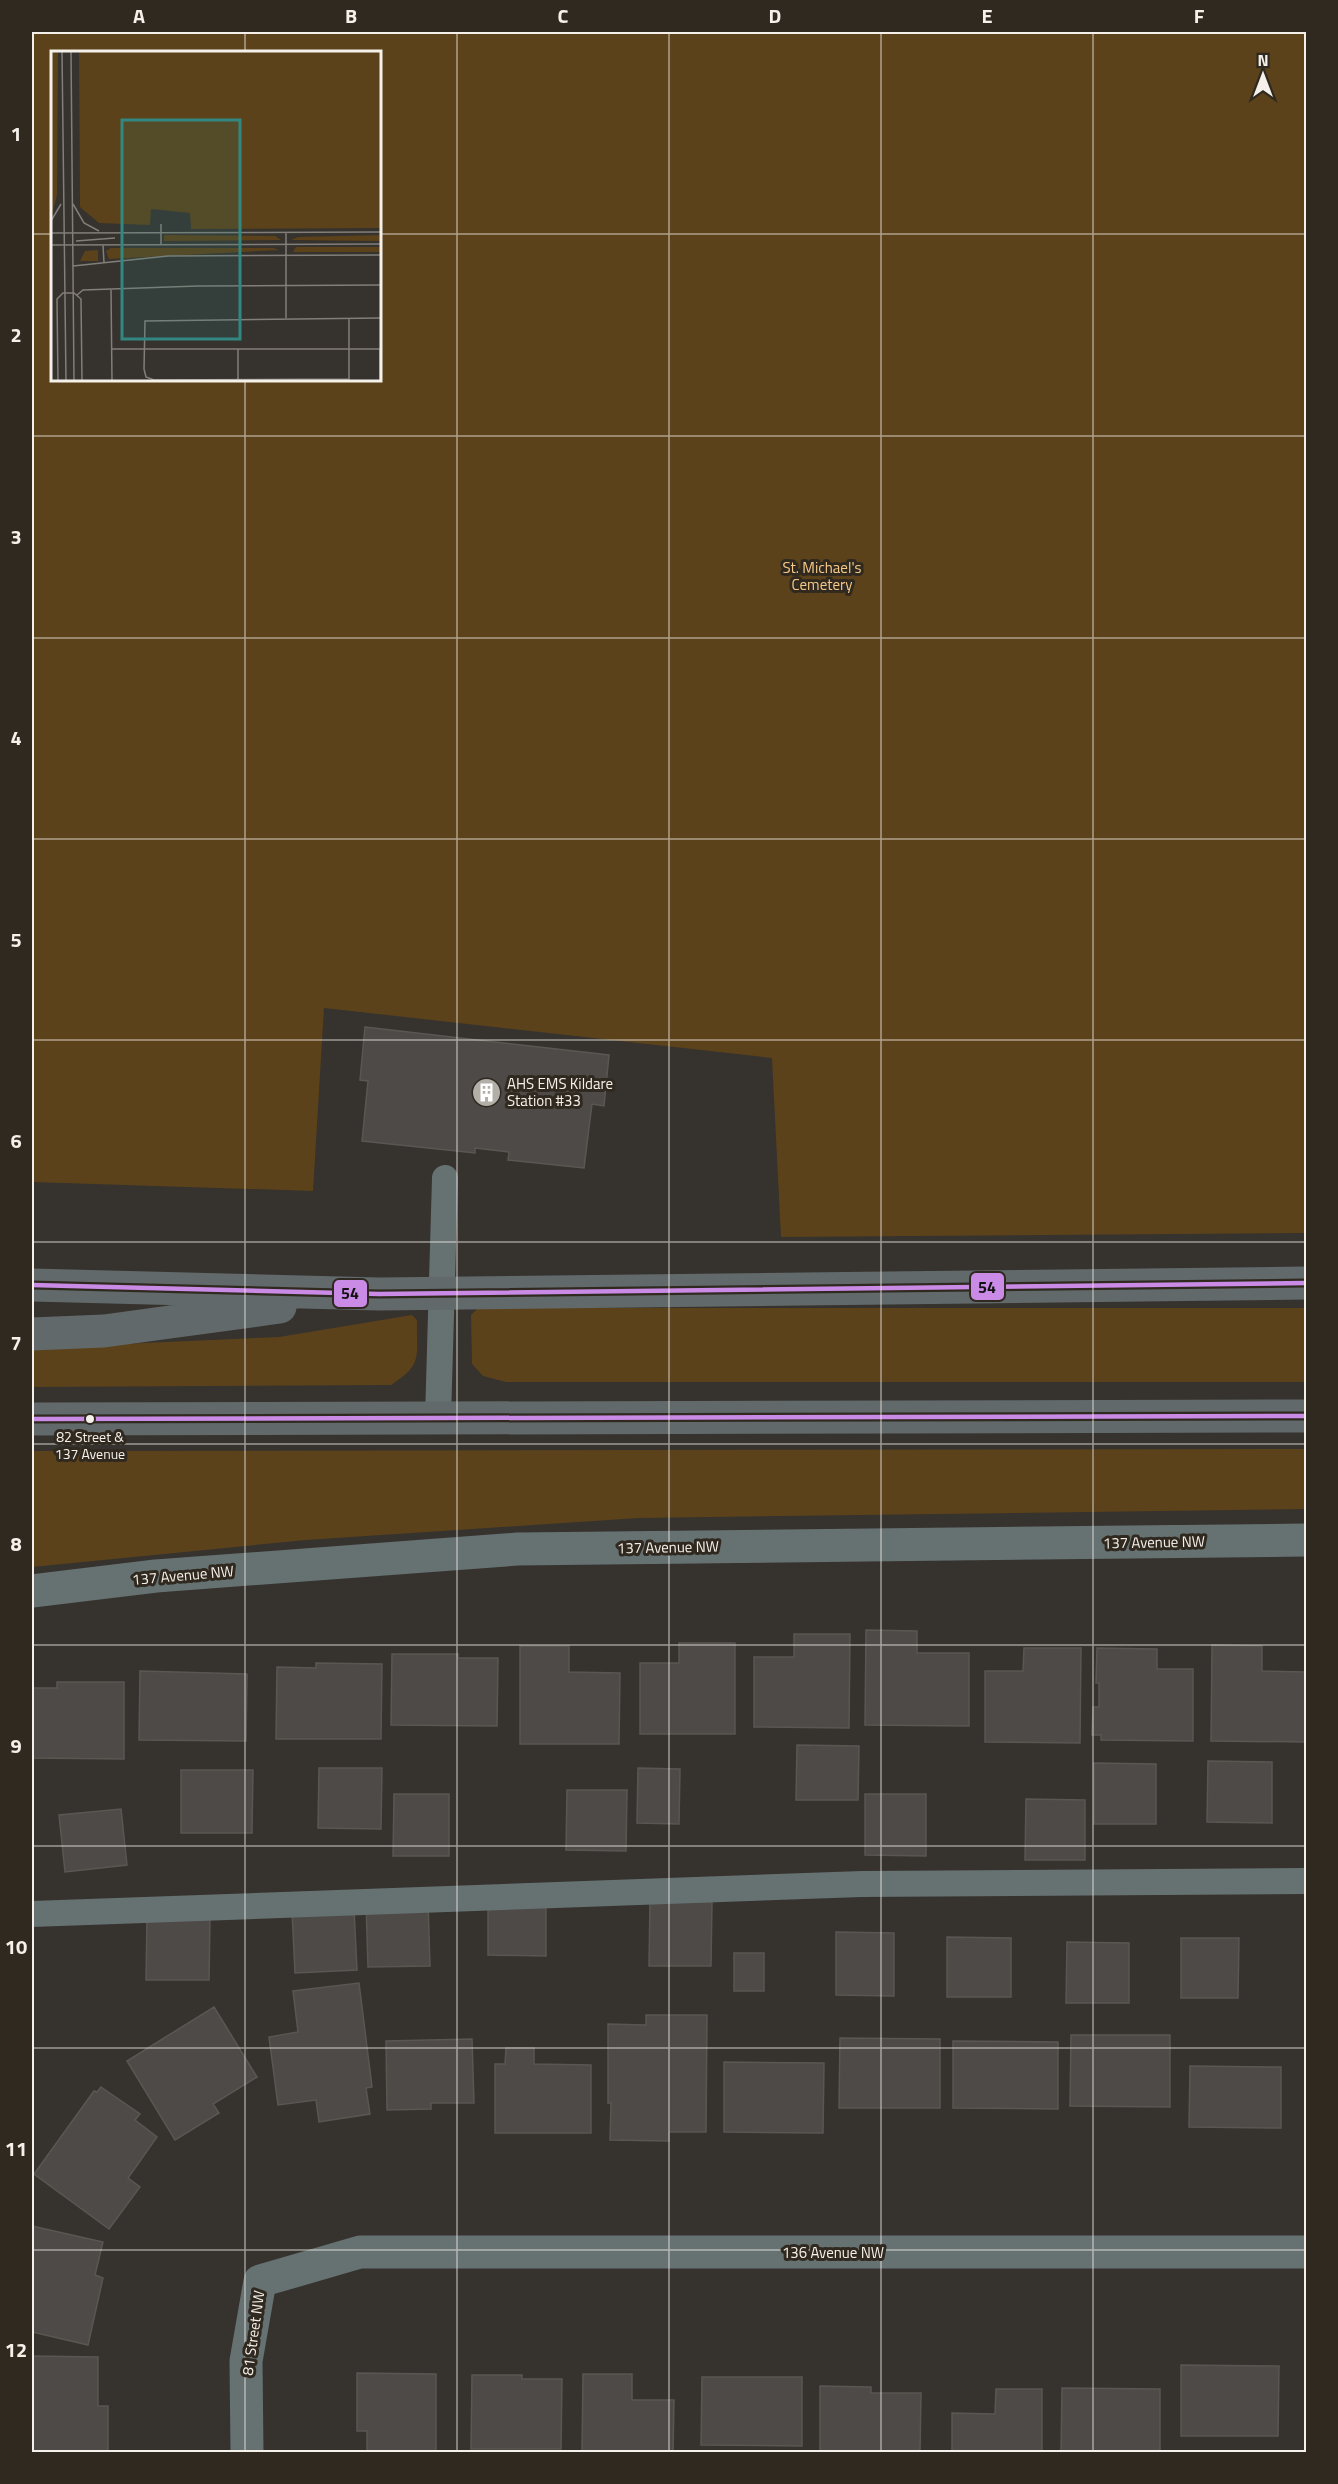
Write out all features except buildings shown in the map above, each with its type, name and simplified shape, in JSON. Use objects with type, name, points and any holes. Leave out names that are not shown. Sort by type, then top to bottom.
[{"type":"main road","points":[[32,1285],[379,1294],[1306,1283]]},
{"type":"main road","points":[[32,1334],[104,1331],[379,1294]]},
{"type":"main road","points":[[32,1419],[1306,1416]]},
{"type":"street","name":"137 Avenue NW","points":[[32,1591],[156,1576],[518,1549],[1306,1540]]},
{"type":"street","name":"136 Avenue NW","points":[[360,2252],[1306,2252]]},
{"type":"street","name":"81 Street NW","points":[[247,2452],[246,2361],[260,2281],[360,2252]]},
{"type":"lane","points":[[438,1418],[445,1178]]},
{"type":"lane","points":[[32,1914],[861,1884],[1306,1881]]},
{"type":"green space","name":"St. Michael's Cemetery","points":[[32,32],[1306,32],[1306,1233],[781,1237],[772,1058],[324,1008],[313,1191],[32,1182]]},
{"type":"green space","points":[[478,1308],[1306,1308],[1306,1382],[506,1382],[483,1376],[472,1364],[471,1315]]},
{"type":"green space","points":[[412,1315],[417,1320],[416,1358],[409,1371],[391,1385],[32,1387],[32,1348],[279,1337]]},
{"type":"green space","points":[[1306,1449],[1306,1509],[639,1518],[306,1540],[32,1567],[32,1451]]},
{"type":"transit line","name":"54","points":[[32,1285],[379,1294],[1306,1283]]},
{"type":"transit line","name":"54","points":[[32,1419],[1306,1416]]},
{"type":"place","name":"AHS EMS Kildare Station #33","points":[[486,1092]]},
{"type":"place","name":"82 Street & 137 Avenue","points":[[90,1419]]}]
